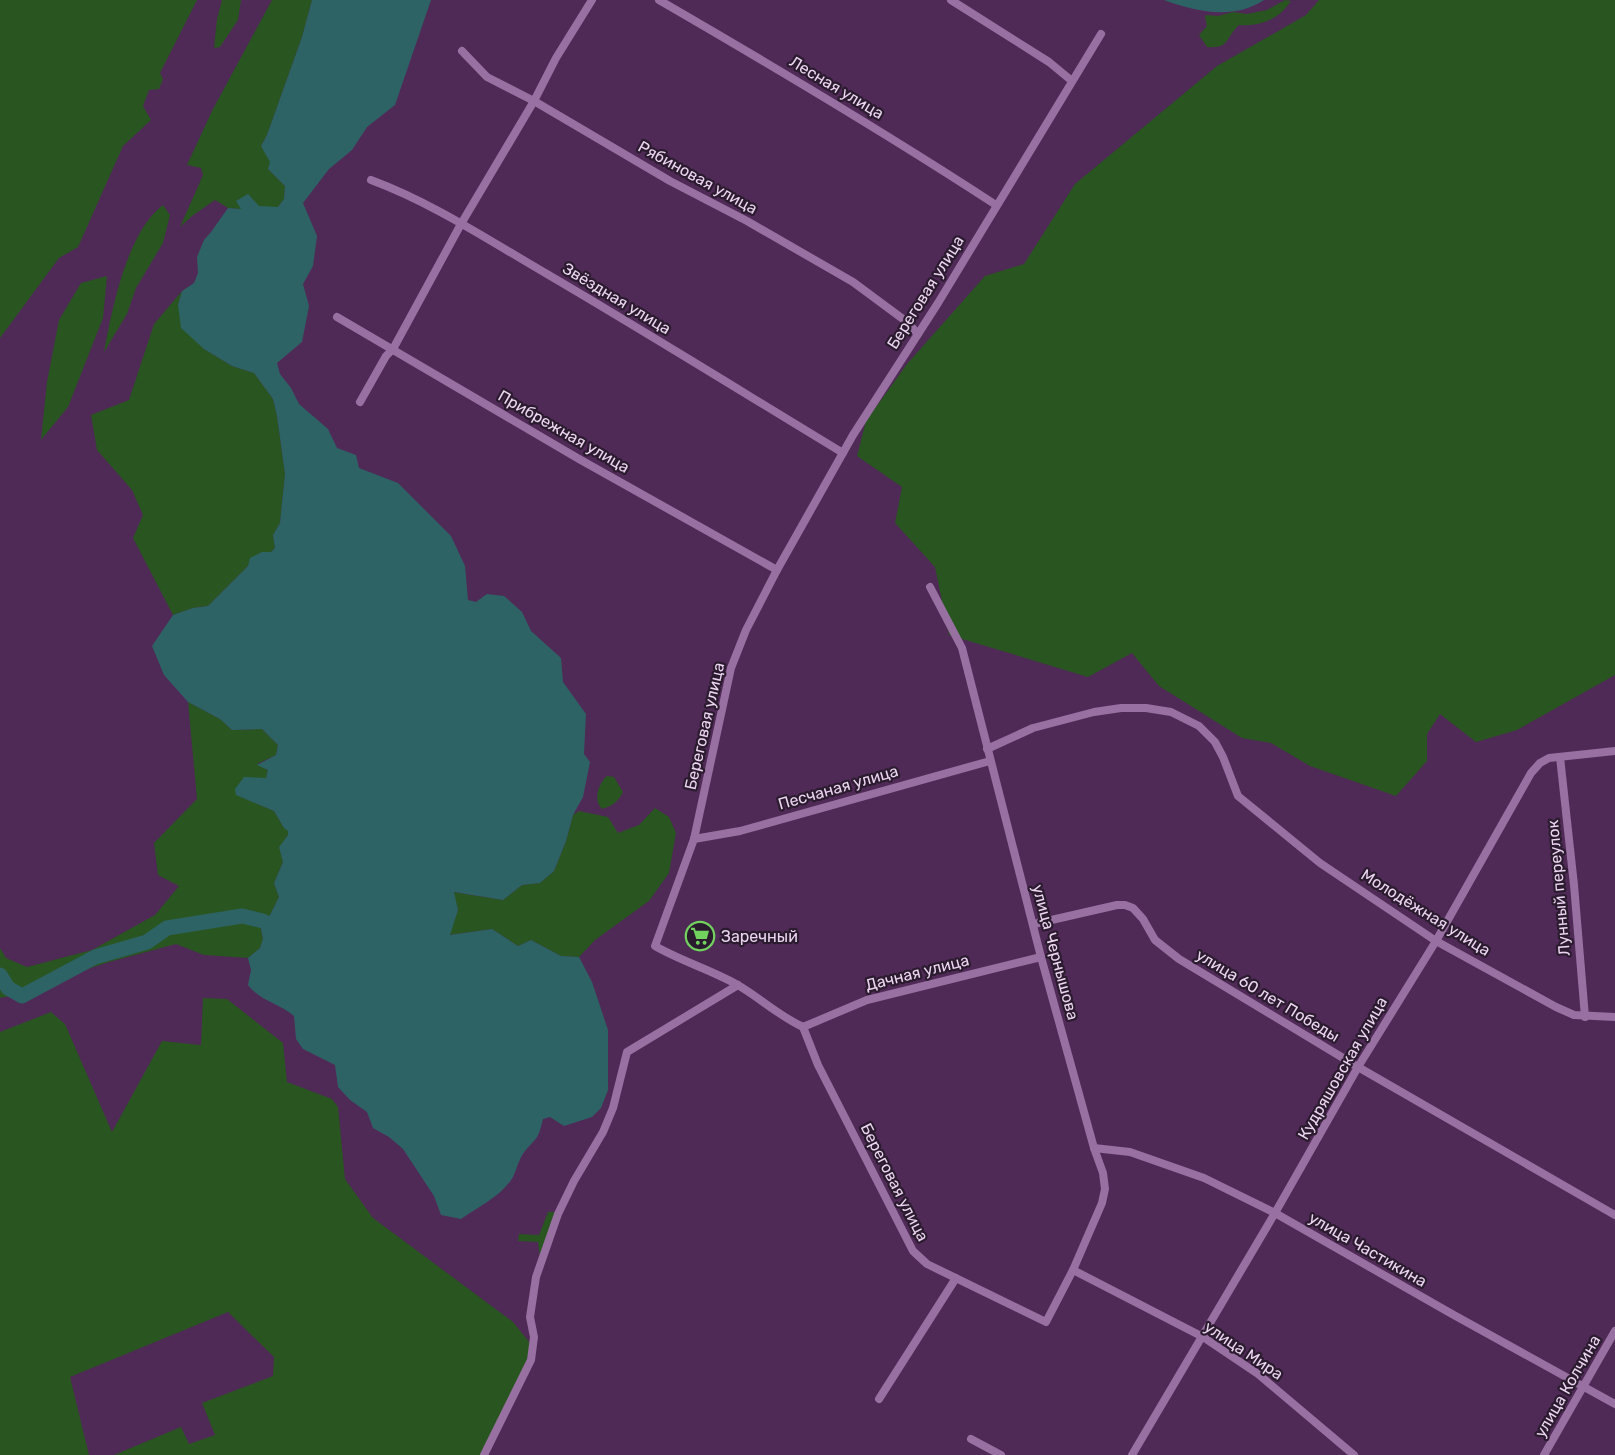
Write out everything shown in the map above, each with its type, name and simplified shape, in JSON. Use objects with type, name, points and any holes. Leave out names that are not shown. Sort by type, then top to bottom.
[{"type":"street","points":[[360,402],[386,356],[393,349],[461,224],[534,101],[556,58],[592,0]]},
{"type":"street","name":"Лесная улица","points":[[659,0],[853,114],[996,205]]},
{"type":"street","points":[[951,0],[1050,62],[1072,81]]},
{"type":"street","name":"Береговая улица","points":[[1046,1322],[927,1264],[913,1251],[818,1065],[803,1027],[791,1022],[738,985],[655,946],[694,839],[731,669],[746,630],[843,453],[1101,34]]},
{"type":"street","name":"Рябиновая улица","points":[[462,51],[487,77],[534,101],[669,180],[854,282],[918,333]]},
{"type":"street","name":"Звёздная улица","points":[[371,180],[416,199],[461,224],[647,333],[843,453]]},
{"type":"street","name":"Прибрежная улица","points":[[337,317],[579,459],[777,570]]},
{"type":"street","name":"улица Чернышова","points":[[930,587],[962,648],[1041,957],[1103,1173],[1105,1189],[1102,1203],[1073,1270],[1046,1322]]},
{"type":"street","name":"Молодёжная улица","points":[[987,749],[1033,728],[1094,712],[1121,708],[1146,708],[1171,712],[1199,726],[1215,742],[1238,796],[1320,863],[1436,941],[1556,1007],[1585,1017],[1615,1017]]},
{"type":"street","name":"Кудряшовская улица","points":[[1132,1455],[1203,1337],[1358,1067],[1436,941],[1531,773],[1540,762],[1549,758],[1615,751]]},
{"type":"street","name":"Лунный переулок","points":[[1560,757],[1585,1017]]},
{"type":"street","name":"Песчаная улица","points":[[694,839],[740,831],[990,761]]},
{"type":"street","name":"улица 60 лет Победы","points":[[1034,924],[1117,905],[1133,908],[1143,919],[1155,940],[1172,954],[1358,1067],[1615,1215]]},
{"type":"street","name":"Дачная улица","points":[[803,1027],[867,1000],[1041,957]]},
{"type":"street","points":[[484,1455],[531,1360],[534,1337],[530,1317],[536,1277],[558,1214],[574,1181],[603,1132],[613,1108],[627,1052],[738,985]]},
{"type":"street","name":"улица Частикина","points":[[1094,1148],[1130,1152],[1204,1178],[1275,1213],[1615,1404]]},
{"type":"street","name":"улица Мира","points":[[1073,1270],[1203,1337],[1258,1374],[1354,1455]]},
{"type":"street","points":[[879,1400],[956,1278]]},
{"type":"street","name":"улица Колчина","points":[[1544,1455],[1615,1331]]},
{"type":"street","points":[[971,1439],[1001,1455]]},
{"type":"green space","points":[[0,0],[197,0],[160,73],[163,79],[159,89],[149,90],[143,106],[151,120],[123,146],[78,247],[59,258],[0,338]]},
{"type":"green space","points":[[222,0],[241,0],[238,20],[220,47],[214,48],[217,19]]},
{"type":"green space","points":[[272,0],[312,0],[302,37],[261,146],[271,162],[268,169],[285,186],[284,199],[278,207],[241,209],[228,208],[215,200],[180,227],[203,175],[201,168],[187,165],[212,111]]},
{"type":"green space","points":[[1285,0],[1291,1],[1281,13],[1255,25],[1239,25],[1220,46],[1207,47],[1199,35],[1207,26],[1206,15],[1218,16],[1233,12],[1247,14],[1267,10]]},
{"type":"green space","points":[[1319,0],[1615,0],[1615,675],[1517,730],[1476,742],[1440,714],[1427,734],[1427,761],[1396,796],[1310,766],[1271,743],[1242,738],[1159,686],[1132,653],[1088,677],[949,635],[935,567],[895,523],[902,487],[857,456],[866,421],[907,364],[985,276],[1024,264],[1075,184],[1217,66],[1306,15]]},
{"type":"green space","points":[[163,205],[170,215],[163,243],[136,288],[127,314],[104,352],[117,294],[131,252],[150,217]]},
{"type":"green space","points":[[107,276],[103,318],[68,407],[41,440],[47,382],[59,320],[81,283]]},
{"type":"green space","points":[[182,291],[178,305],[204,349],[232,366],[254,373],[273,399],[285,474],[280,523],[273,535],[275,548],[271,552],[262,552],[208,606],[173,615],[133,538],[143,515],[132,490],[97,450],[91,415],[129,400],[154,324]]},
{"type":"green space","points":[[188,702],[220,719],[232,730],[262,729],[278,745],[276,755],[257,764],[268,770],[266,778],[237,795],[274,811],[284,828],[288,830],[288,835],[280,847],[283,862],[274,883],[279,897],[270,915],[263,921],[261,929],[263,939],[260,948],[248,958],[204,955],[176,944],[69,975],[24,1003],[10,996],[0,998],[0,948],[6,958],[27,967],[92,950],[155,915],[179,886],[158,875],[154,843],[197,799]]},
{"type":"green space","points":[[607,776],[614,777],[623,792],[614,803],[602,809],[597,797],[601,783]]},
{"type":"green space","points":[[655,808],[669,817],[676,833],[669,873],[649,901],[595,940],[579,957],[561,956],[531,940],[518,946],[492,929],[449,935],[458,910],[453,892],[503,900],[522,885],[540,883],[554,871],[573,815],[579,811],[608,817],[618,833],[639,825]]},
{"type":"green space","points":[[203,998],[227,999],[283,1043],[287,1082],[332,1099],[338,1107],[345,1179],[373,1218],[513,1322],[534,1348],[484,1455],[114,1455],[181,1427],[189,1444],[215,1435],[202,1403],[273,1376],[274,1357],[228,1312],[70,1377],[89,1455],[0,1455],[0,1032],[51,1012],[65,1024],[112,1132],[162,1041],[201,1045]]},
{"type":"green space","points":[[548,1212],[555,1212],[540,1258],[538,1242],[518,1241],[519,1234],[539,1235]]},
{"type":"shaded area","points":[[312,0],[431,0],[395,105],[367,127],[352,150],[329,169],[303,203],[317,236],[313,266],[303,284],[309,306],[302,342],[277,363],[280,374],[291,388],[299,404],[328,429],[337,448],[356,455],[359,468],[398,483],[451,536],[465,566],[468,600],[476,602],[487,594],[504,596],[522,612],[531,631],[561,658],[563,682],[586,714],[584,754],[590,762],[583,797],[573,815],[554,871],[540,883],[522,885],[503,900],[454,892],[458,910],[450,935],[492,929],[518,946],[531,940],[561,956],[579,957],[592,982],[608,1030],[608,1090],[601,1108],[592,1117],[564,1126],[550,1117],[543,1119],[538,1135],[523,1154],[508,1184],[503,1190],[461,1219],[441,1215],[434,1196],[403,1149],[389,1137],[373,1128],[367,1112],[350,1100],[338,1087],[335,1065],[303,1049],[296,1039],[294,1016],[258,995],[248,985],[251,970],[248,958],[260,948],[263,939],[261,929],[263,921],[270,915],[279,897],[274,883],[283,862],[279,847],[288,835],[288,831],[274,811],[236,795],[235,789],[244,777],[266,778],[268,770],[257,765],[276,755],[278,745],[262,729],[232,730],[220,719],[188,702],[164,675],[152,646],[173,615],[208,606],[248,566],[250,558],[262,552],[271,552],[275,548],[273,535],[280,523],[285,474],[273,399],[254,373],[232,366],[204,349],[181,328],[178,305],[182,291],[194,283],[198,273],[197,257],[204,240],[228,208],[241,209],[236,201],[248,194],[259,206],[278,207],[284,199],[285,186],[268,169],[270,162],[261,146],[302,37]]},
{"type":"shaded area","points":[[1164,0],[1264,0],[1240,10],[1215,12],[1189,8]]},
{"type":"waterway","points":[[0,975],[8,988],[22,996],[95,957],[147,942],[167,928],[242,916],[263,921]]},
{"type":"place","name":"Заречный","points":[[700,936]]}]
